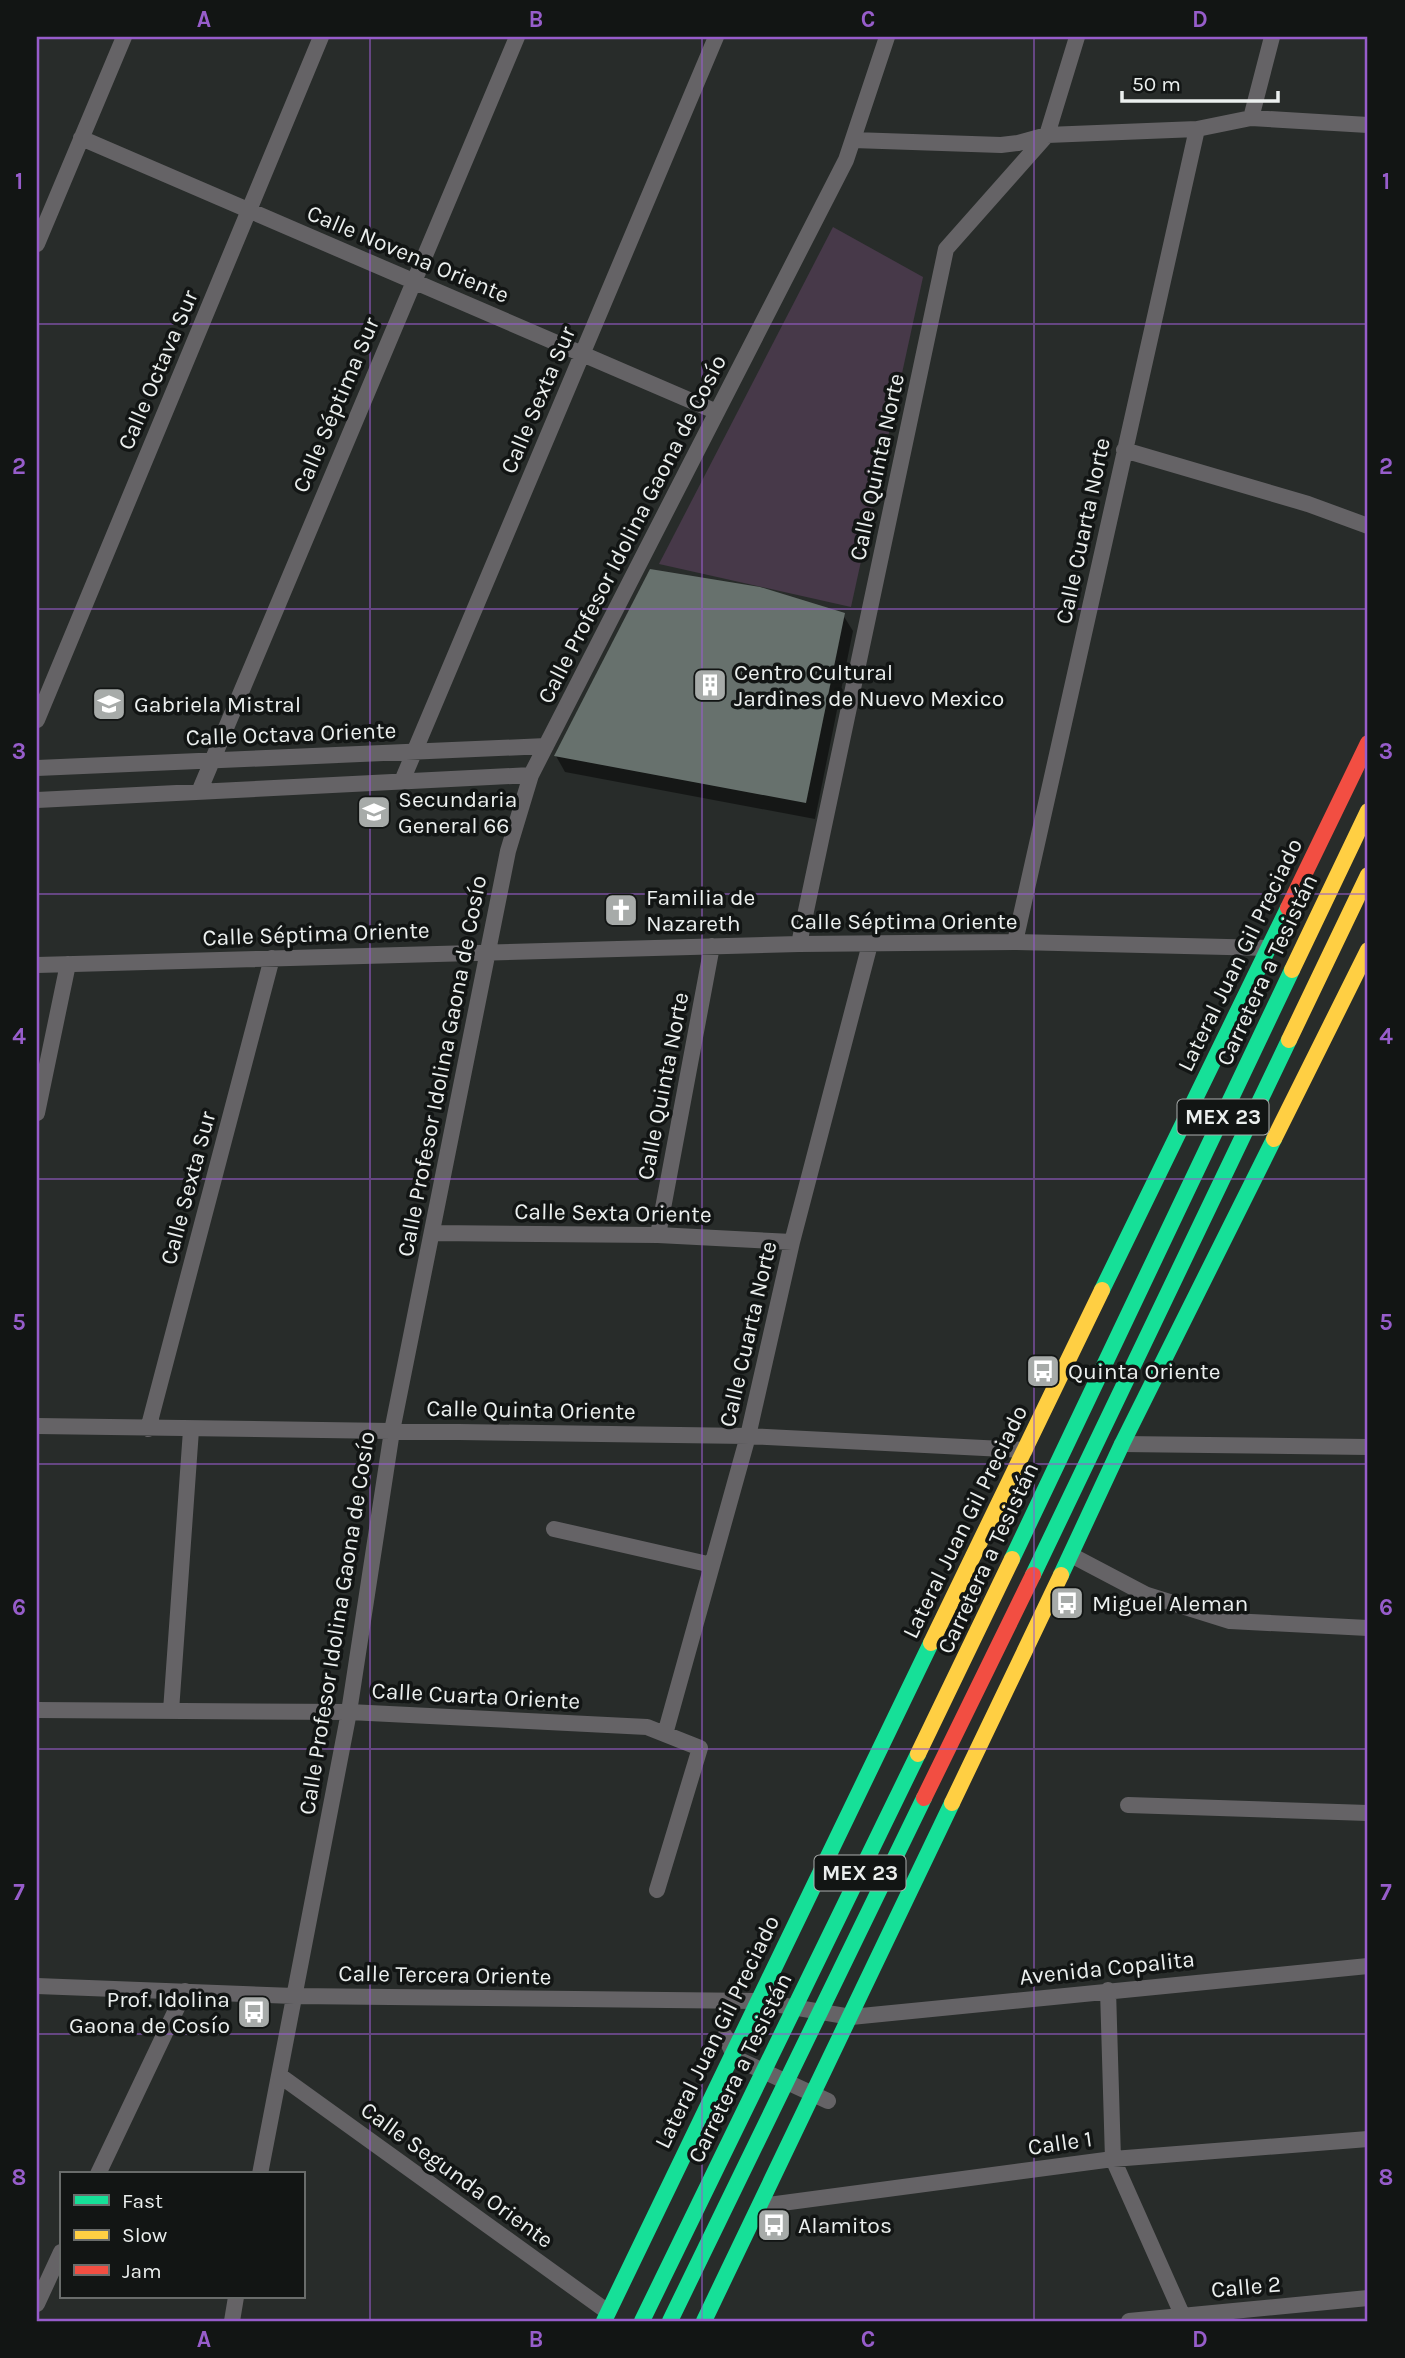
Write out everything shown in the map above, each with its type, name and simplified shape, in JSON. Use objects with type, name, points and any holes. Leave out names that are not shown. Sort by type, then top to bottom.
[{"type":"main road","name":"Lateral Juan Gil Preciado","points":[[606,2317],[1368,743]]},
{"type":"main road","name":"Carretera a Tesistán","points":[[642,2321],[960,1669],[1368,811]]},
{"type":"main road","name":"Carretera a Tesistán","points":[[670,2321],[1033,1576],[1368,875]]},
{"type":"main road","points":[[704,2321],[1122,1444],[1368,950]]},
{"type":"street","points":[[37,244],[124,37]]},
{"type":"street","name":"Calle Octava Sur","points":[[37,720],[321,37]]},
{"type":"street","name":"Calle Séptima Sur","points":[[199,792],[517,37]]},
{"type":"street","name":"Calle Sexta Sur","points":[[402,781],[716,37]]},
{"type":"street","name":"Calle Profesor Idolina Gaona de Cosío","points":[[260,2172],[349,1712],[392,1431],[517,814],[531,775],[836,180],[853,140],[887,37]]},
{"type":"street","name":"Calle Quinta Norte","points":[[799,944],[946,248],[1047,135],[1077,37]]},
{"type":"street","points":[[1251,118],[1272,37]]},
{"type":"street","points":[[853,140],[1001,145],[1047,135],[1197,129],[1251,118],[1368,125]]},
{"type":"street","name":"Calle Cuarta Norte","points":[[1015,942],[1197,129]]},
{"type":"street","name":"Calle Novena Oriente","points":[[81,138],[717,412]]},
{"type":"street","points":[[1124,450],[1308,504],[1368,527]]},
{"type":"street","name":"Calle Octava Oriente","points":[[37,768],[547,746]]},
{"type":"street","points":[[37,800],[531,775]]},
{"type":"street","name":"Calle Séptima Oriente","points":[[37,965],[799,944],[1015,942],[1269,948]]},
{"type":"street","name":"Calle Cuarta Norte","points":[[665,1734],[748,1436],[792,1242],[870,944]]},
{"type":"street","name":"Calle Quinta Norte","points":[[657,1235],[712,946]]},
{"type":"street","name":"Calle Sexta Sur","points":[[148,1429],[272,958]]},
{"type":"street","points":[[37,1113],[68,964]]},
{"type":"street","name":"Calle Sexta Oriente","points":[[433,1233],[657,1235],[792,1242]]},
{"type":"street","name":"Calle Quinta Oriente","points":[[37,1426],[748,1436],[1025,1450]]},
{"type":"street","points":[[171,1711],[191,1430]]},
{"type":"street","points":[[1122,1444],[1368,1447]]},
{"type":"street","points":[[554,1529],[712,1565]]},
{"type":"street","points":[[1071,1555],[1147,1595],[1230,1621],[1368,1628]]},
{"type":"street","name":"Calle Cuarta Oriente","points":[[37,1710],[349,1712],[647,1727],[700,1748],[657,1890]]},
{"type":"street","points":[[1128,1805],[1368,1813]]},
{"type":"street","name":"Avenida Copalita","points":[[851,2017],[1368,1966]]},
{"type":"street","name":"Calle Tercera Oriente","points":[[37,1986],[295,1996],[757,2001],[851,2017]]},
{"type":"street","points":[[1108,1990],[1113,2159],[1183,2319]]},
{"type":"street","points":[[99,2172],[185,1991]]},
{"type":"street","points":[[725,2036],[735,2058],[828,2101]]},
{"type":"street","name":"Calle Segunda Oriente","points":[[279,2075],[606,2317]]},
{"type":"street","name":"Calle 1","points":[[760,2206],[1113,2159],[1368,2138]]},
{"type":"street","points":[[37,2304],[60,2254]]},
{"type":"street","points":[[232,2321],[236,2298]]},
{"type":"street","name":"Calle 2","points":[[1129,2321],[1183,2319],[1368,2298]]},
{"type":"shaded area","points":[[833,227],[923,277],[851,607],[659,564]]},
{"type":"building","name":"Centro Cultural Jardines de Nuevo Mexico","points":[[650,569],[760,587],[845,613],[806,803],[554,756]]},
{"type":"traffic: fast","points":[[1102,1290],[1288,908]]},
{"type":"traffic: fast","points":[[1012,1559],[1292,970]]},
{"type":"traffic: fast","points":[[1033,1575],[1289,1040]]},
{"type":"traffic: fast","points":[[1061,1575],[1122,1444],[1274,1139]]},
{"type":"traffic: fast","points":[[604,2321],[931,1643]]},
{"type":"traffic: fast","points":[[642,2321],[918,1754]]},
{"type":"traffic: fast","points":[[670,2321],[924,1798]]},
{"type":"traffic: fast","points":[[704,2321],[952,1803]]},
{"type":"traffic: slow","points":[[1292,970],[1368,811]]},
{"type":"traffic: slow","points":[[1289,1040],[1368,875]]},
{"type":"traffic: slow","points":[[1274,1139],[1368,950]]},
{"type":"traffic: slow","points":[[931,1643],[1102,1290]]},
{"type":"traffic: slow","points":[[918,1754],[1012,1559]]},
{"type":"traffic: slow","points":[[952,1803],[1061,1575]]},
{"type":"traffic: jam","points":[[1288,908],[1368,743]]},
{"type":"traffic: jam","points":[[924,1798],[1033,1575]]},
{"type":"place","name":"Centro Cultural Jardines de Nuevo Mexico","points":[[710,685]]},
{"type":"place","name":"Gabriela Mistral","points":[[109,704]]},
{"type":"place","name":"Secundaria General 66","points":[[374,812]]},
{"type":"place","name":"Familia de Nazareth","points":[[621,910]]},
{"type":"place","name":"Quinta Oriente","points":[[1043,1371]]},
{"type":"place","name":"Miguel Aleman","points":[[1067,1603]]},
{"type":"place","name":"Prof. Idolina Gaona de Cosío","points":[[254,2012]]},
{"type":"place","name":"Alamitos","points":[[774,2225]]}]
